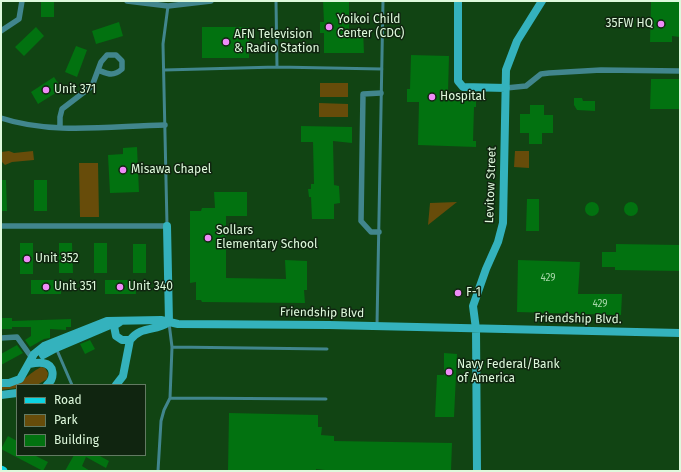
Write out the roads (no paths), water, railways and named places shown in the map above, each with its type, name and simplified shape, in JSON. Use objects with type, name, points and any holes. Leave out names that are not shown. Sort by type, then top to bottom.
[{"type":"street","points":[[1,31],[19,19],[22,1]]},
{"type":"street","points":[[127,1],[168,6],[211,1]]},
{"type":"street","points":[[458,1],[458,81],[463,87],[506,88],[526,86],[541,74],[548,73],[601,70],[680,71]]},
{"type":"street","name":"Levitow Street","points":[[477,471],[476,328],[473,306],[498,242],[503,223],[506,70],[517,41],[542,1]]},
{"type":"street","points":[[60,128],[62,109],[92,86],[98,70],[101,62],[107,55],[116,54],[122,61],[122,69],[116,75],[109,75],[98,70]]},
{"type":"street","points":[[379,232],[372,232],[360,221],[363,94],[381,93]]},
{"type":"street","points":[[1,118],[28,124],[60,128],[165,125]]},
{"type":"street","points":[[1,226],[167,226],[169,322],[161,327],[142,330],[130,340],[122,340],[116,336],[114,326],[120,322]]},
{"type":"street","name":"Friendship Blvd","points":[[120,322],[161,320],[178,324],[476,328]]},
{"type":"street","points":[[43,355],[55,345],[107,321],[120,322]]},
{"type":"street","points":[[1,383],[9,383],[20,379],[31,361],[44,346],[55,345],[84,336],[108,325],[120,322]]},
{"type":"street","name":"Friendship Blvd.","points":[[476,328],[680,333]]},
{"type":"street","points":[[1,338],[17,337],[31,361]]},
{"type":"street","points":[[117,384],[125,371],[130,340]]},
{"type":"street","points":[[31,361],[42,362],[48,364],[52,368],[53,375],[51,382],[48,384]]},
{"type":"street","points":[[1,395],[16,392]]},
{"type":"lane","points":[[276,1],[277,67]]},
{"type":"lane","points":[[377,326],[383,1]]},
{"type":"lane","points":[[167,226],[163,44],[168,6]]},
{"type":"lane","points":[[164,70],[277,67],[382,69]]},
{"type":"lane","points":[[158,471],[161,421],[164,410],[170,398],[172,347],[169,322]]},
{"type":"lane","points":[[55,345],[72,384]]},
{"type":"lane","points":[[172,347],[327,349]]},
{"type":"lane","points":[[170,398],[326,399]]},
{"type":"place","name":"35FW HQ","points":[[661,24]]},
{"type":"place","name":"Yoikoi Child Center (CDC)","points":[[329,27]]},
{"type":"place","name":"AFN Television & Radio Station","points":[[226,42]]},
{"type":"place","name":"Unit 371","points":[[46,90]]},
{"type":"place","name":"Hospital","points":[[432,97]]},
{"type":"place","name":"Misawa Chapel","points":[[123,170]]},
{"type":"place","name":"Sollars Elementary School","points":[[208,238]]},
{"type":"place","name":"Unit 352","points":[[27,259]]},
{"type":"place","name":"Unit 351","points":[[46,287]]},
{"type":"place","name":"Unit 340","points":[[120,287]]},
{"type":"place","name":"F-1","points":[[458,293]]},
{"type":"place","name":"Navy Federal/Bank of America","points":[[449,372]]}]
